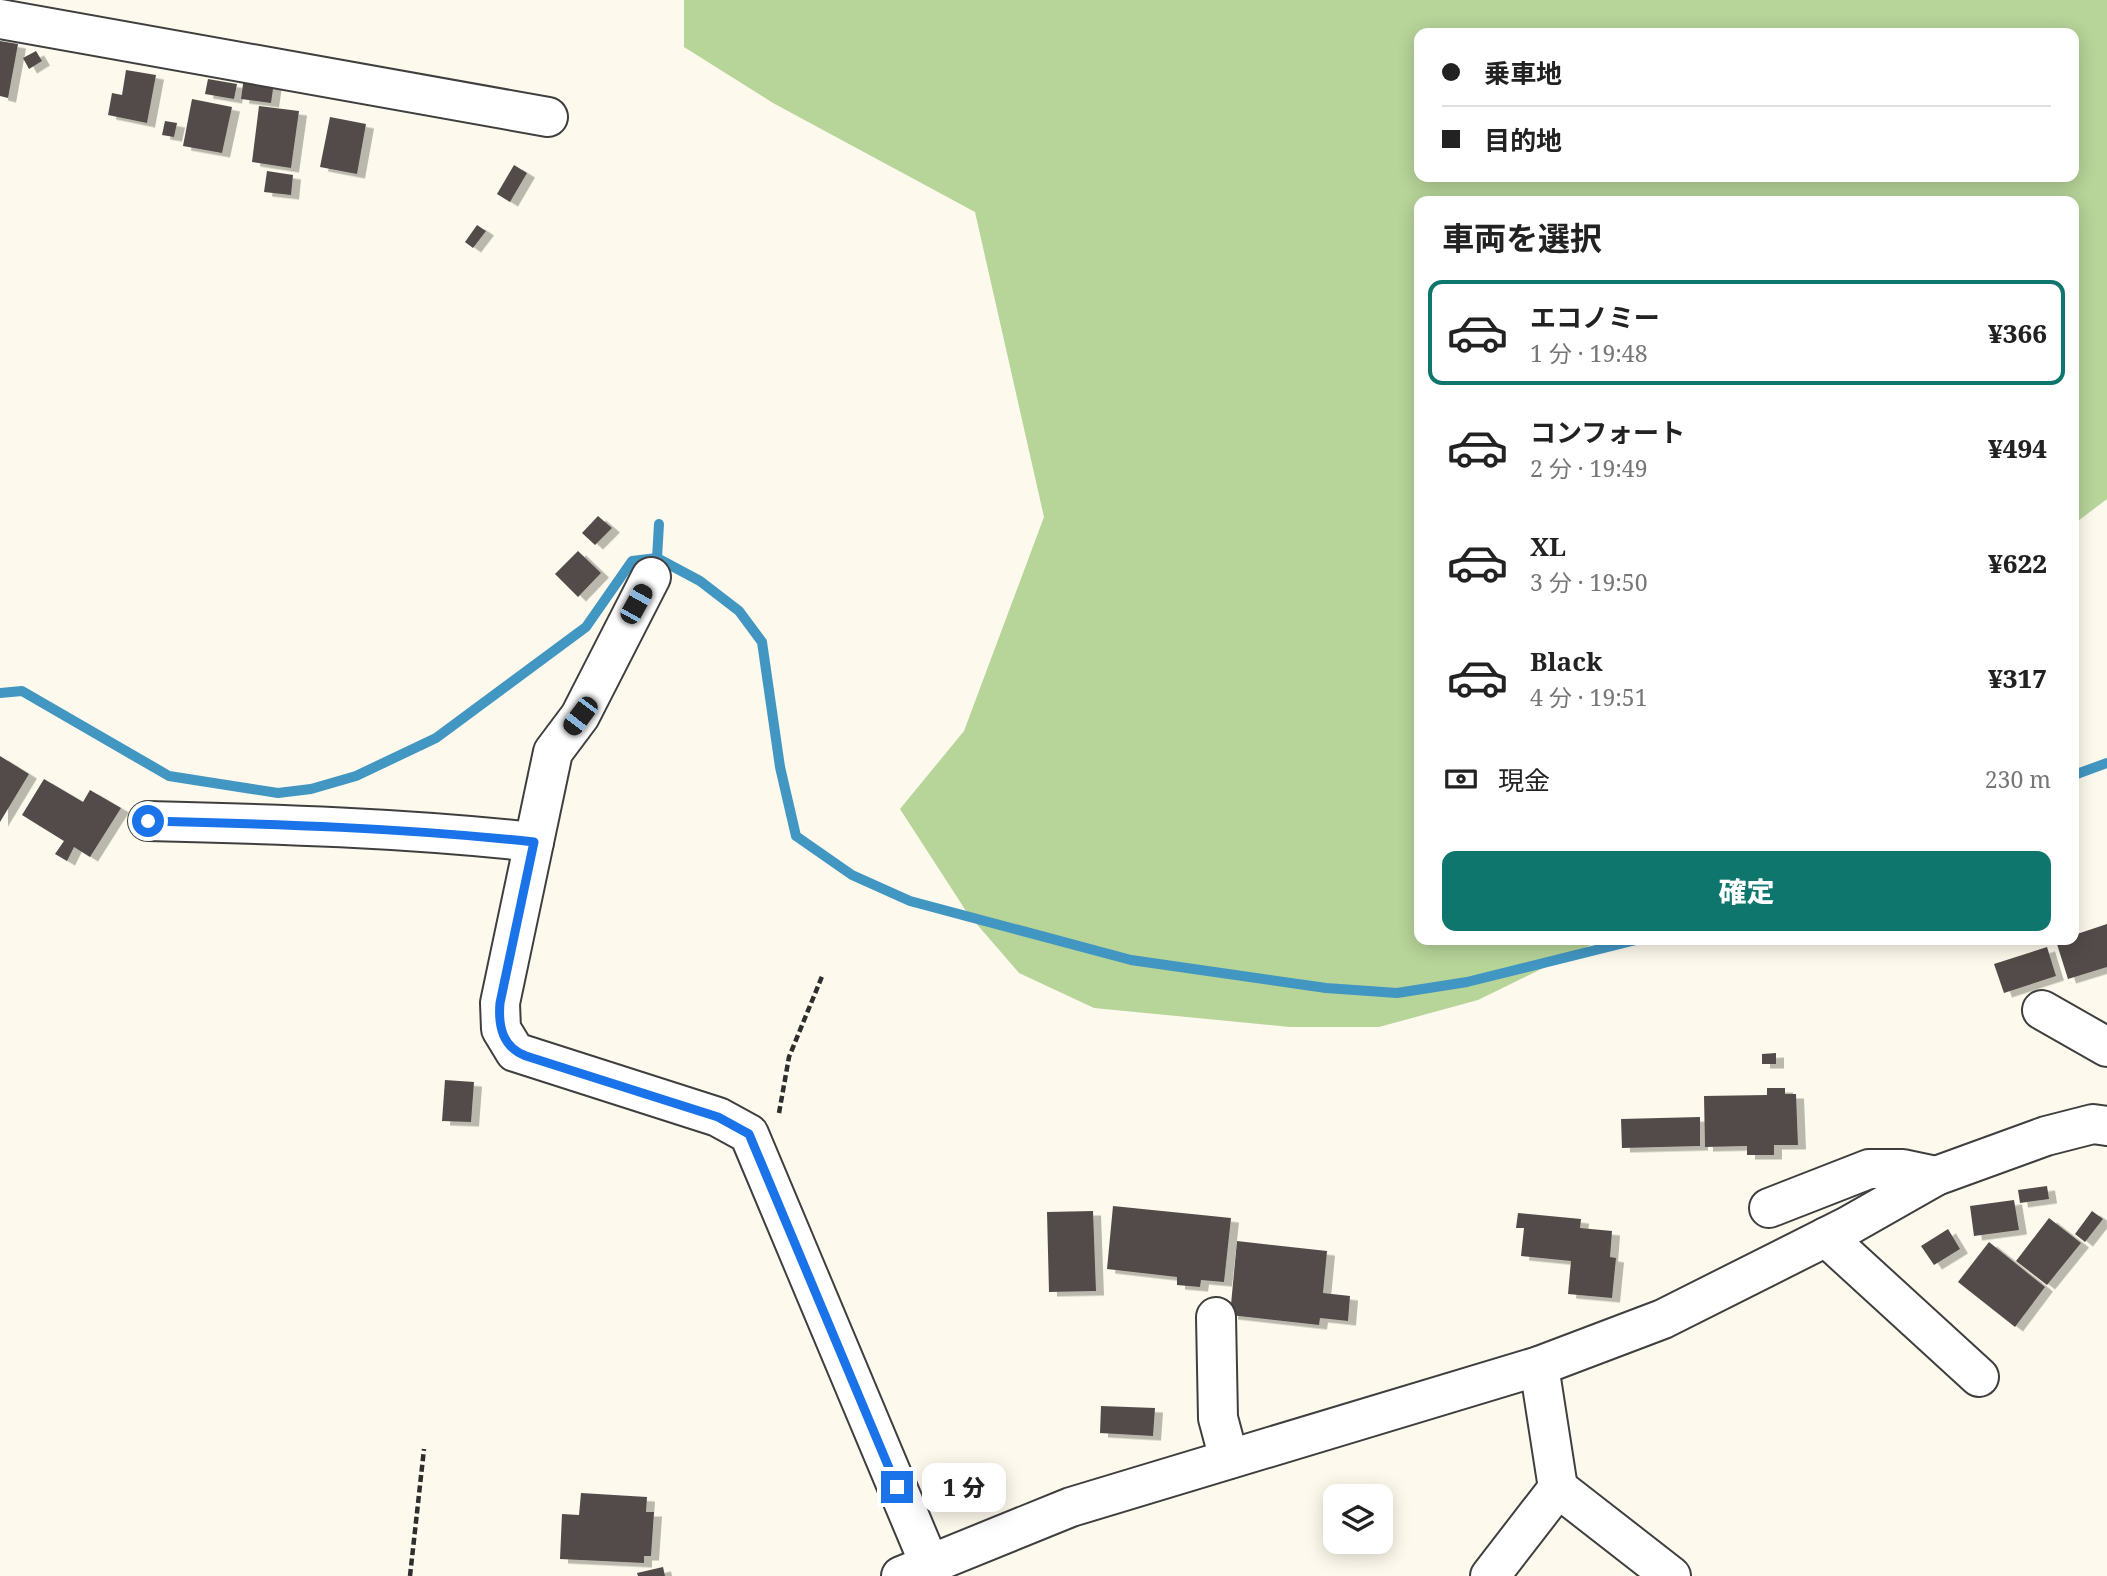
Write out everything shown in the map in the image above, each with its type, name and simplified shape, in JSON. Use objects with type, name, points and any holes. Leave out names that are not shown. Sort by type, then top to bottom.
[{"type":"street","points":[[0,19],[548,117]]},
{"type":"street","points":[[651,577],[580,716],[553,752],[500,1003],[501,1029],[506,1043],[515,1052],[718,1117],[749,1134],[760,1155],[915,1570],[1071,1507],[1539,1366],[1663,1319],[1826,1237],[1936,1176],[2046,1136],[2093,1124],[2107,1126]]},
{"type":"street","points":[[148,821],[304,825],[455,834],[534,842]]},
{"type":"street","points":[[2042,1010],[2107,1047]]},
{"type":"street","points":[[1769,1208],[1868,1169],[1903,1169],[1936,1176]]},
{"type":"street","points":[[1826,1237],[1979,1377]]},
{"type":"street","points":[[1216,1317],[1217,1418],[1229,1459]]},
{"type":"street","points":[[1539,1366],[1558,1488],[1671,1576]]},
{"type":"street","points":[[1490,1576],[1558,1488]]},
{"type":"path","points":[[760,1155],[776,1122],[789,1056],[823,974]]},
{"type":"path","points":[[410,1576],[424,1449]]},
{"type":"green space","points":[[684,0],[2107,0],[2107,499],[2079,520],[2079,196],[1414,196],[1414,945],[1591,945],[1478,1000],[1379,1027],[1290,1027],[1094,1008],[1019,973],[968,914],[900,809],[964,731],[1044,517],[975,212],[773,103],[684,47]]},
{"type":"building","points":[[0,41],[18,44],[8,98],[0,96]]},
{"type":"building","points":[[36,51],[42,61],[29,69],[23,58]]},
{"type":"building","points":[[126,70],[156,75],[147,123],[108,115],[112,93],[122,95]]},
{"type":"building","points":[[244,77],[274,82],[271,103],[241,99]]},
{"type":"building","points":[[208,79],[237,84],[234,99],[205,94]]},
{"type":"building","points":[[192,99],[232,107],[222,153],[183,146]]},
{"type":"building","points":[[259,106],[299,111],[291,168],[252,162]]},
{"type":"building","points":[[330,117],[366,124],[357,174],[320,167]]},
{"type":"building","points":[[165,121],[177,123],[174,137],[162,135]]},
{"type":"building","points":[[514,165],[527,173],[510,202],[497,194]]},
{"type":"building","points":[[267,171],[293,175],[291,195],[264,192]]},
{"type":"building","points":[[477,225],[486,231],[473,248],[465,242]]},
{"type":"building","points":[[598,516],[612,528],[595,545],[582,533]]},
{"type":"building","points":[[578,551],[601,573],[578,597],[555,574]]},
{"type":"building","points":[[0,756],[29,774],[0,822]]},
{"type":"building","points":[[44,779],[83,802],[90,790],[121,808],[90,857],[74,847],[67,861],[55,854],[64,841],[22,815]]},
{"type":"building","points":[[2107,924],[2107,967],[2068,979],[2057,945],[2079,945],[2079,933]]},
{"type":"building","points":[[2047,947],[2056,976],[2004,993],[1994,964]]},
{"type":"building","points":[[1776,1053],[1776,1064],[1762,1064],[1762,1054]]},
{"type":"building","points":[[445,1080],[474,1082],[471,1122],[442,1121]]},
{"type":"building","points":[[1767,1088],[1785,1088],[1785,1094],[1796,1094],[1798,1145],[1774,1145],[1774,1155],[1747,1155],[1747,1146],[1705,1147],[1704,1096],[1767,1095]]},
{"type":"building","points":[[1700,1117],[1700,1146],[1622,1148],[1621,1119]]},
{"type":"building","points":[[2047,1186],[2049,1199],[2020,1203],[2018,1190]]},
{"type":"building","points":[[2014,1200],[2019,1230],[1974,1236],[1970,1206]]},
{"type":"building","points":[[1113,1206],[1231,1218],[1224,1282],[1201,1280],[1200,1287],[1177,1285],[1177,1277],[1107,1269]]},
{"type":"building","points":[[1093,1211],[1096,1291],[1049,1292],[1047,1212]]},
{"type":"building","points":[[2092,1211],[2103,1219],[2085,1242],[2075,1234]]},
{"type":"building","points":[[1518,1213],[1581,1219],[1580,1228],[1612,1231],[1610,1257],[1616,1258],[1612,1298],[1568,1294],[1571,1261],[1521,1256],[1524,1228],[1516,1228]]},
{"type":"building","points":[[2049,1218],[2081,1243],[2047,1285],[2016,1261]]},
{"type":"building","points":[[1948,1229],[1960,1249],[1934,1265],[1921,1246]]},
{"type":"building","points":[[1237,1241],[1327,1251],[1323,1293],[1350,1296],[1348,1321],[1320,1318],[1319,1325],[1230,1315]]},
{"type":"building","points":[[1989,1242],[2045,1287],[2015,1327],[1958,1282]]},
{"type":"building","points":[[1101,1406],[1155,1408],[1153,1436],[1100,1433]]},
{"type":"building","points":[[581,1493],[647,1497],[646,1512],[654,1512],[651,1556],[644,1556],[644,1563],[560,1559],[562,1514],[579,1515]]},
{"type":"building","points":[[663,1567],[665,1576],[638,1576],[637,1573]]},
{"type":"waterway","points":[[657,558],[659,524]]},
{"type":"waterway","points":[[0,693],[22,691],[169,776],[278,793],[311,789],[356,776],[436,738],[586,627],[632,561],[657,558],[700,581],[739,611],[762,642],[780,767],[796,836],[852,875],[910,901],[1131,960],[1326,988],[1397,993],[1467,982],[1616,945]]},
{"type":"waterway","points":[[2079,773],[2107,763]]},
{"type":"route","points":[[148,821],[304,825],[455,834],[534,842],[500,1003],[499,1017],[506,1043],[515,1052],[718,1117],[749,1134],[897,1487]]}]
